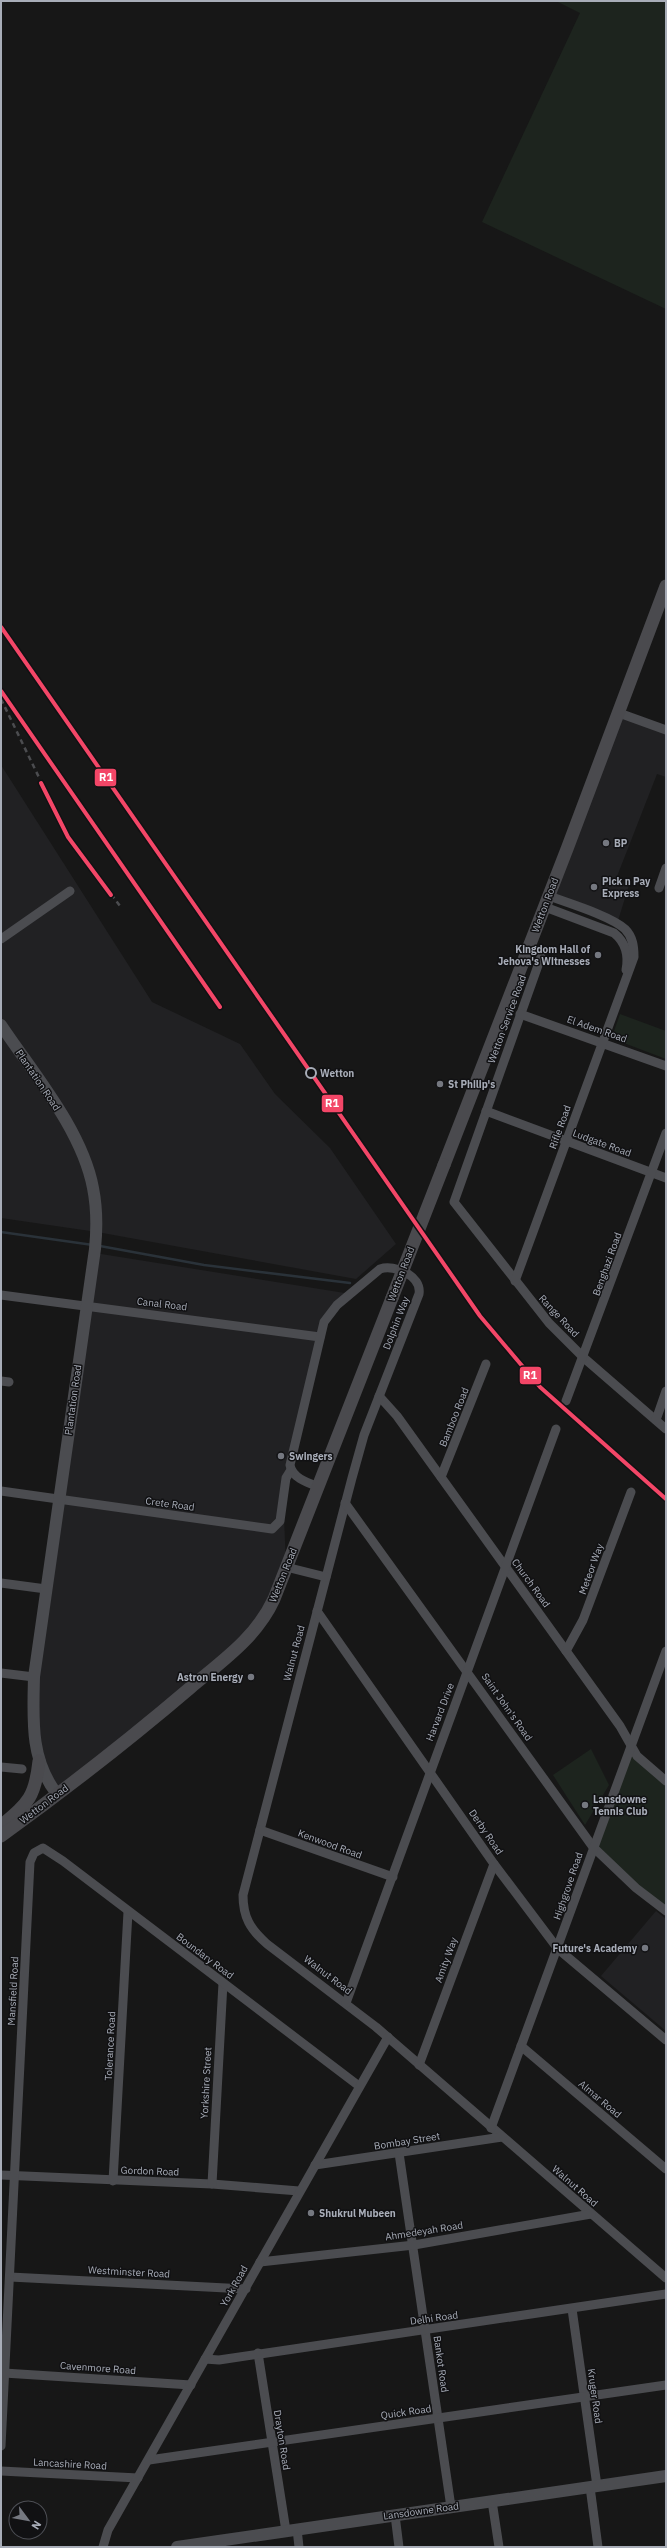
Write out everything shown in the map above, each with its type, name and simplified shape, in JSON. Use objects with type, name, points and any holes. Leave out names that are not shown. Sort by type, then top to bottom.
[{"type":"main road","name":"Wetton Road","points":[[1,1836],[165,1710],[249,1638],[268,1611],[319,1487],[547,901],[666,586]]},
{"type":"main road","points":[[1,1826],[30,1798],[36,1782],[38,1761]]},
{"type":"street","points":[[619,713],[666,730]]},
{"type":"street","points":[[659,888],[666,868]]},
{"type":"street","points":[[1,940],[70,890]]},
{"type":"street","name":"Rifle Road","points":[[515,1281],[634,957],[634,944],[625,928],[605,918],[547,901]]},
{"type":"street","name":"Wetton Service Road","points":[[454,1202],[541,957]]},
{"type":"street","name":"El Adem Road","points":[[520,1014],[666,1066]]},
{"type":"street","name":"Plantation Road","points":[[1,1025],[64,1119],[86,1163],[93,1187],[97,1232],[34,1677],[33,1713],[38,1761],[46,1778],[57,1794]]},
{"type":"street","name":"Ludgate Road","points":[[486,1111],[666,1178]]},
{"type":"street","name":"Benghazi Road","points":[[566,1402],[584,1358],[666,1133]]},
{"type":"street","name":"Range Road","points":[[454,1202],[549,1323],[584,1358],[666,1429]]},
{"type":"street","name":"Dolphin Way","points":[[291,1470],[292,1453],[324,1322],[331,1312],[380,1269],[389,1268],[412,1275],[419,1285],[419,1294],[364,1435],[326,1577]]},
{"type":"street","name":"Canal Road","points":[[1,1294],[320,1337]]},
{"type":"street","name":"Bamboo Road","points":[[441,1477],[486,1364]]},
{"type":"street","points":[[656,1420],[666,1391]]},
{"type":"street","name":"Church Road","points":[[379,1396],[398,1416],[620,1726],[631,1748],[637,1756],[666,1781]]},
{"type":"street","name":"Harvard Drive","points":[[346,2003],[556,1429]]},
{"type":"street","points":[[291,1470],[299,1478],[319,1487]]},
{"type":"street","name":"Crete Road","points":[[1,1491],[272,1529],[280,1521],[286,1478],[291,1470]]},
{"type":"street","name":"Meteor Way","points":[[566,1651],[583,1620],[631,1492]]},
{"type":"street","name":"Saint John's Road","points":[[345,1503],[468,1671],[592,1847],[636,1888],[666,1911]]},
{"type":"street","points":[[286,1567],[326,1577]]},
{"type":"street","name":"Walnut Road","points":[[326,1577],[243,1895],[243,1909],[247,1921],[253,1932],[267,1944],[346,2003],[388,2037],[591,2214],[665,2275]]},
{"type":"street","points":[[1,1583],[46,1589]]},
{"type":"street","name":"Derby Road","points":[[317,1611],[430,1770],[494,1864],[558,1949],[666,2040]]},
{"type":"street","name":"Highgrove Road","points":[[491,2128],[520,2046],[558,1949],[592,1847],[631,1748],[666,1652]]},
{"type":"street","points":[[1,1673],[34,1677]]},
{"type":"street","points":[[1,1767],[22,1769]]},
{"type":"street","name":"Kenwood Road","points":[[260,1830],[392,1877]]},
{"type":"street","name":"Boundary Road","points":[[37,1851],[43,1848],[50,1852],[359,2086]]},
{"type":"street","name":"Mansfield Road","points":[[1,2446],[30,1862],[37,1851]]},
{"type":"street","name":"Amity Way","points":[[419,2065],[494,1864]]},
{"type":"street","name":"Tolerance Road","points":[[113,2181],[128,1912]]},
{"type":"street","name":"Yorkshire Street","points":[[212,2184],[223,1983]]},
{"type":"street","name":"York Road","points":[[103,2547],[108,2530],[246,2289],[299,2191],[388,2037]]},
{"type":"street","name":"Almar Road","points":[[520,2046],[666,2169]]},
{"type":"street","name":"Bombay Street","points":[[315,2165],[502,2137]]},
{"type":"street","name":"Bankot Road","points":[[399,2153],[414,2245],[451,2507]]},
{"type":"street","name":"Gordon Road","points":[[1,2175],[113,2181],[212,2184],[299,2191]]},
{"type":"street","name":"Ahmedeyah Road","points":[[260,2262],[414,2245],[591,2214]]},
{"type":"street","name":"Westminster Road","points":[[10,2276],[246,2289]]},
{"type":"street","name":"Delhi Road","points":[[205,2359],[219,2360],[258,2353],[666,2294]]},
{"type":"street","name":"Kruger Road","points":[[572,2308],[594,2486],[598,2547]]},
{"type":"street","name":"Drayton Road","points":[[258,2353],[271,2442],[291,2530],[299,2547]]},
{"type":"street","name":"Cavenmore Road","points":[[4,2373],[191,2385]]},
{"type":"street","name":"Quick Road","points":[[149,2460],[666,2385]]},
{"type":"street","name":"Lancashire Road","points":[[1,2471],[138,2478]]},
{"type":"street","name":"Lansdowne Road","points":[[177,2547],[200,2545],[291,2530],[666,2476]]},
{"type":"street","points":[[492,2501],[499,2547]]},
{"type":"street","points":[[395,2515],[399,2547]]},
{"type":"shaded area","points":[[556,1],[666,1],[666,309],[482,222],[580,13]]},
{"type":"shaded area","points":[[619,713],[666,730],[666,777],[657,774],[616,879],[629,885],[617,924],[549,896]]},
{"type":"shaded area","points":[[1,765],[152,1002],[240,1044],[275,1094],[330,1148],[396,1244],[356,1279],[97,1232],[1,1218]]},
{"type":"shaded area","points":[[620,1014],[666,1031],[666,1059],[616,1040],[613,1034]]},
{"type":"shaded area","points":[[95,1253],[351,1294],[331,1312],[294,1439],[284,1516],[286,1567],[258,1627],[57,1794],[51,1785],[33,1713]]},
{"type":"shaded area","points":[[631,1748],[666,1781],[666,1914],[591,1850]]},
{"type":"shaded area","name":"Lansdowne Tennis Club","points":[[591,1749],[609,1785],[585,1825],[553,1775]]},
{"type":"shaded area","name":"Future's Academy","points":[[656,1911],[666,1919],[666,2031],[601,1976]]},
{"type":"waterway","points":[[1,1232],[93,1245]]},
{"type":"waterway","points":[[100,1246],[204,1265],[350,1283]]},
{"type":"railway","points":[[1,691],[220,1007]]},
{"type":"railway","points":[[1,699],[64,829],[120,906]]},
{"type":"transit line","name":"R1","points":[[1,627],[480,1316],[540,1387],[666,1499]]},
{"type":"transit line","name":"R1","points":[[1,691],[220,1007]]},
{"type":"transit line","name":"R1","points":[[41,783],[68,837],[111,895]]},
{"type":"place","name":"BP","points":[[606,843]]},
{"type":"place","name":"Pick n Pay Express","points":[[594,887]]},
{"type":"place","name":"Kingdom Hall of Jehova's Witnesses","points":[[598,955]]},
{"type":"place","name":"Wetton","points":[[311,1073]]},
{"type":"place","name":"St Philip's","points":[[440,1084]]},
{"type":"place","name":"Swingers","points":[[281,1456]]},
{"type":"place","name":"Astron Energy","points":[[251,1677]]},
{"type":"place","name":"Lansdowne Tennis Club","points":[[585,1805]]},
{"type":"place","name":"Future's Academy","points":[[645,1948]]},
{"type":"place","name":"Shukrul Mubeen","points":[[311,2213]]}]
